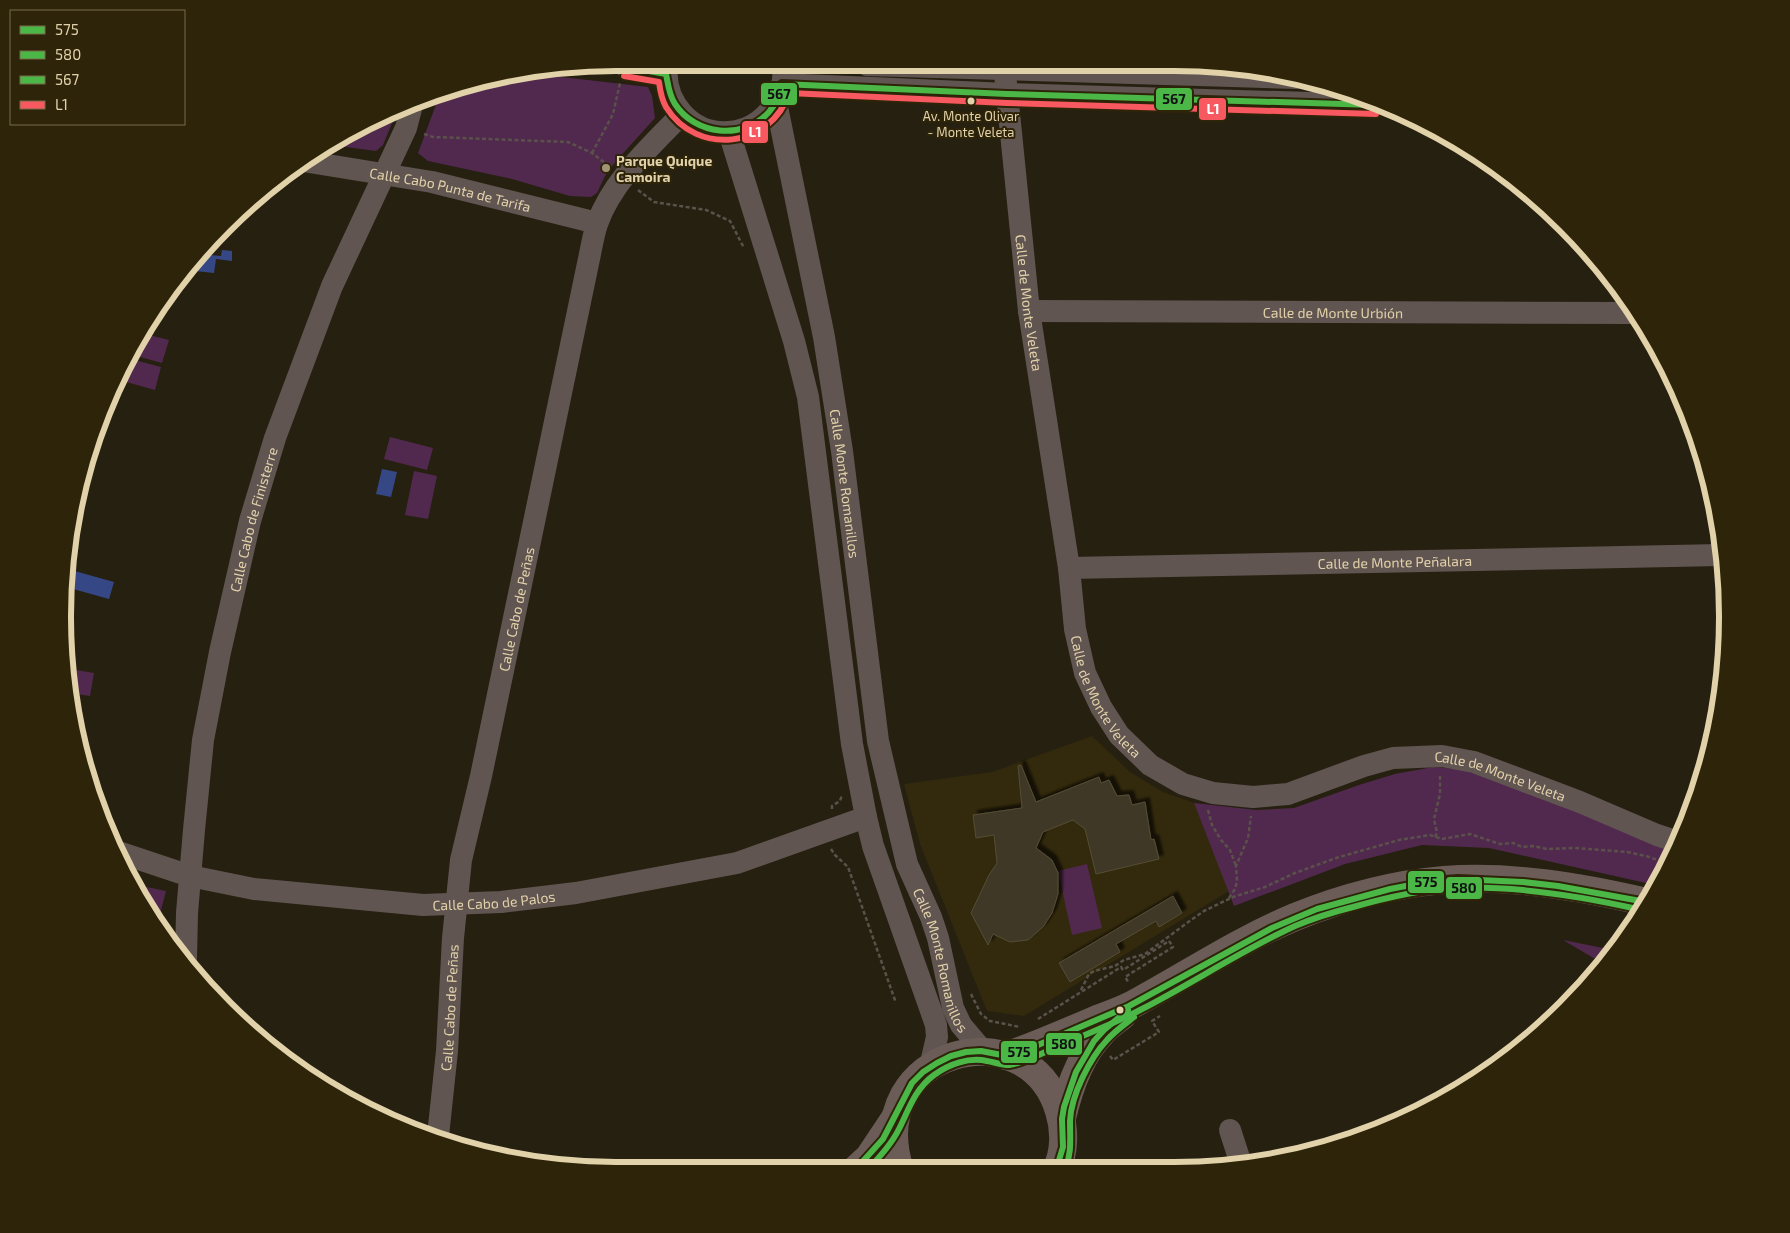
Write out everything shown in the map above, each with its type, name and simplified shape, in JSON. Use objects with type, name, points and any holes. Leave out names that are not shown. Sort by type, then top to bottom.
[{"type":"main road","points":[[898,1162],[893,1136],[895,1118],[900,1103],[918,1077],[930,1067],[955,1055],[994,1054],[1054,1038],[1137,1002],[1220,954],[1294,918],[1332,903],[1388,888],[1445,880],[1558,884],[1639,900]]},
{"type":"main road","points":[[1062,1118],[1066,1100],[1084,1057],[1101,1034],[1137,1002]]},
{"type":"main road","points":[[994,1054],[1031,1070],[1051,1091],[1058,1104],[1064,1135],[1059,1162]]},
{"type":"main road","points":[[864,1162],[895,1118]]},
{"type":"street","points":[[667,71],[668,88],[682,114],[696,125],[712,131],[729,132],[748,128],[764,117],[780,84],[1007,94],[1361,105]]},
{"type":"street","name":"Calle de Monte Veleta","points":[[1005,71],[1029,311],[1069,568],[1075,629],[1084,673],[1101,707],[1119,736],[1150,765],[1183,784],[1213,793],[1252,796],[1288,794],[1364,766],[1393,758],[1442,756],[1474,762],[1580,802],[1671,840]]},
{"type":"street","points":[[1126,71],[1243,76]]},
{"type":"street","name":"Calle Monte Romanillos","points":[[780,84],[842,451],[878,741],[907,864],[931,917],[938,938],[953,1008],[961,1025],[994,1054]]},
{"type":"street","name":"Calle Cabo de Finisterre","points":[[186,951],[190,876],[203,740],[220,652],[250,520],[275,438],[319,321],[336,278],[406,128],[410,112]]},
{"type":"street","name":"Calle Cabo de Peñas","points":[[438,1132],[447,1051],[456,904],[461,860],[481,776],[597,223],[623,178],[643,153],[682,114]]},
{"type":"street","name":"Calle Monte Romanillos","points":[[729,132],[794,341],[808,397],[852,744],[873,846],[936,1025],[937,1037],[930,1067]]},
{"type":"street","name":"Calle Cabo Punta de Tarifa","points":[[314,163],[432,182],[597,223]]},
{"type":"street","name":"Calle de Monte Urbión","points":[[1029,311],[1626,313]]},
{"type":"street","name":"Calle de Monte Peñalara","points":[[1069,568],[1715,554]]},
{"type":"street","points":[[858,771],[875,766],[882,768],[886,772]]},
{"type":"street","name":"Calle Cabo de Palos","points":[[126,855],[190,876],[254,889],[423,905],[501,902],[576,894],[737,863],[836,826],[866,817]]},
{"type":"street","name":"Calle Monte Romanillos","points":[[883,872],[899,875],[907,864]]},
{"type":"street","points":[[1230,1130],[1239,1158]]},
{"type":"path","points":[[592,153],[613,114],[623,71]]},
{"type":"path","points":[[406,128],[433,137],[568,142],[592,153],[654,202],[706,210],[730,221],[746,252]]},
{"type":"path","points":[[1435,837],[1434,819],[1440,794],[1440,764],[1442,756]]},
{"type":"path","points":[[1200,789],[1202,802],[1207,807],[1212,825],[1230,850],[1236,866],[1237,882],[1227,901]]},
{"type":"path","points":[[836,826],[832,806],[840,801],[843,792]]},
{"type":"path","points":[[1236,866],[1251,827],[1252,796]]},
{"type":"path","points":[[831,849],[848,867],[896,1003]]},
{"type":"path","points":[[947,986],[964,981],[981,1014],[990,1021],[1017,1028],[1026,1027]]},
{"type":"path","points":[[1034,1022],[1080,992]]},
{"type":"shaded area","points":[[553,76],[648,87],[652,96],[655,118],[616,161],[605,176],[597,193],[591,197],[570,196],[512,179],[428,161],[418,153],[437,102],[475,90],[510,82]]},
{"type":"shaded area","points":[[394,119],[383,145],[376,151],[341,146]]},
{"type":"shaded area","points":[[150,335],[169,340],[162,363],[137,356]]},
{"type":"shaded area","points":[[135,360],[161,367],[155,390],[124,381]]},
{"type":"shaded area","points":[[390,437],[433,448],[427,470],[384,459]]},
{"type":"shaded area","points":[[414,471],[437,476],[428,519],[405,515]]},
{"type":"shaded area","points":[[74,670],[94,673],[90,696],[77,694]]},
{"type":"shaded area","points":[[1092,736],[1130,772],[1163,792],[1194,803],[1229,891],[1024,1016],[987,1011],[920,844],[904,784],[992,772]]},
{"type":"shaded area","points":[[1433,767],[1470,770],[1602,819],[1667,849],[1649,884],[1489,848],[1422,845],[1345,864],[1234,906],[1194,803],[1256,810],[1294,808],[1395,774]]},
{"type":"shaded area","points":[[1087,864],[1102,928],[1072,935],[1058,871]]},
{"type":"shaded area","points":[[142,886],[166,891],[160,914],[144,889]]},
{"type":"shaded area","points":[[1563,940],[1606,949],[1596,960]]},
{"type":"water","points":[[222,250],[232,251],[232,261],[216,259],[214,273],[195,271],[209,255],[221,256]]},
{"type":"water","points":[[382,469],[397,472],[391,497],[376,494]]},
{"type":"water","points":[[73,571],[114,582],[109,599],[72,589]]},
{"type":"building","points":[[1021,765],[1036,802],[1099,777],[1101,783],[1109,780],[1117,796],[1129,795],[1132,805],[1145,802],[1151,840],[1154,839],[1159,859],[1096,874],[1085,829],[1073,820],[1043,832],[1036,848],[1052,860],[1058,873],[1058,894],[1052,913],[1043,927],[1028,940],[1010,942],[993,934],[988,945],[971,913],[989,875],[997,863],[994,835],[976,838],[973,815],[1022,808],[1018,766]]},
{"type":"building","points":[[1173,896],[1182,913],[1159,927],[1156,921],[1116,944],[1120,952],[1070,982],[1059,963]]},
{"type":"transit line","name":"567","points":[[649,71],[666,74],[671,97],[684,114],[694,122],[707,128],[720,130],[746,127],[758,121],[774,106],[782,84],[1007,94],[1361,105]]},
{"type":"transit line","name":"L1","points":[[624,76],[659,82],[661,95],[666,107],[679,123],[696,134],[714,139],[732,139],[750,135],[767,125],[780,111],[789,93],[1007,103],[1376,114]]},
{"type":"transit line","name":"575","points":[[862,1162],[883,1139],[912,1083],[923,1072],[937,1063],[951,1056],[966,1052],[981,1051],[1007,1056],[1031,1048],[1129,1006],[1272,928],[1317,909],[1390,889],[1432,881],[1458,879],[1523,882],[1558,886],[1639,901]]},
{"type":"transit line","name":"580","points":[[874,1162],[899,1129],[913,1100],[922,1087],[940,1071],[953,1065],[973,1060],[1009,1065],[1029,1059],[1132,1014],[1275,935],[1324,915],[1414,893],[1451,888],[1523,890],[1595,900],[1634,908]]},
{"type":"transit line","name":"575","points":[[1058,1162],[1063,1147],[1062,1119],[1064,1107],[1076,1072],[1094,1041],[1128,1010]]},
{"type":"transit line","name":"580","points":[[1068,1162],[1070,1152],[1071,1111],[1082,1078],[1094,1057],[1107,1040],[1134,1017]]},
{"type":"place","name":"Av. Monte Olivar - Monte Veleta","points":[[971,101]]},
{"type":"place","name":"Parque Quique Camoira","points":[[606,168]]}]
